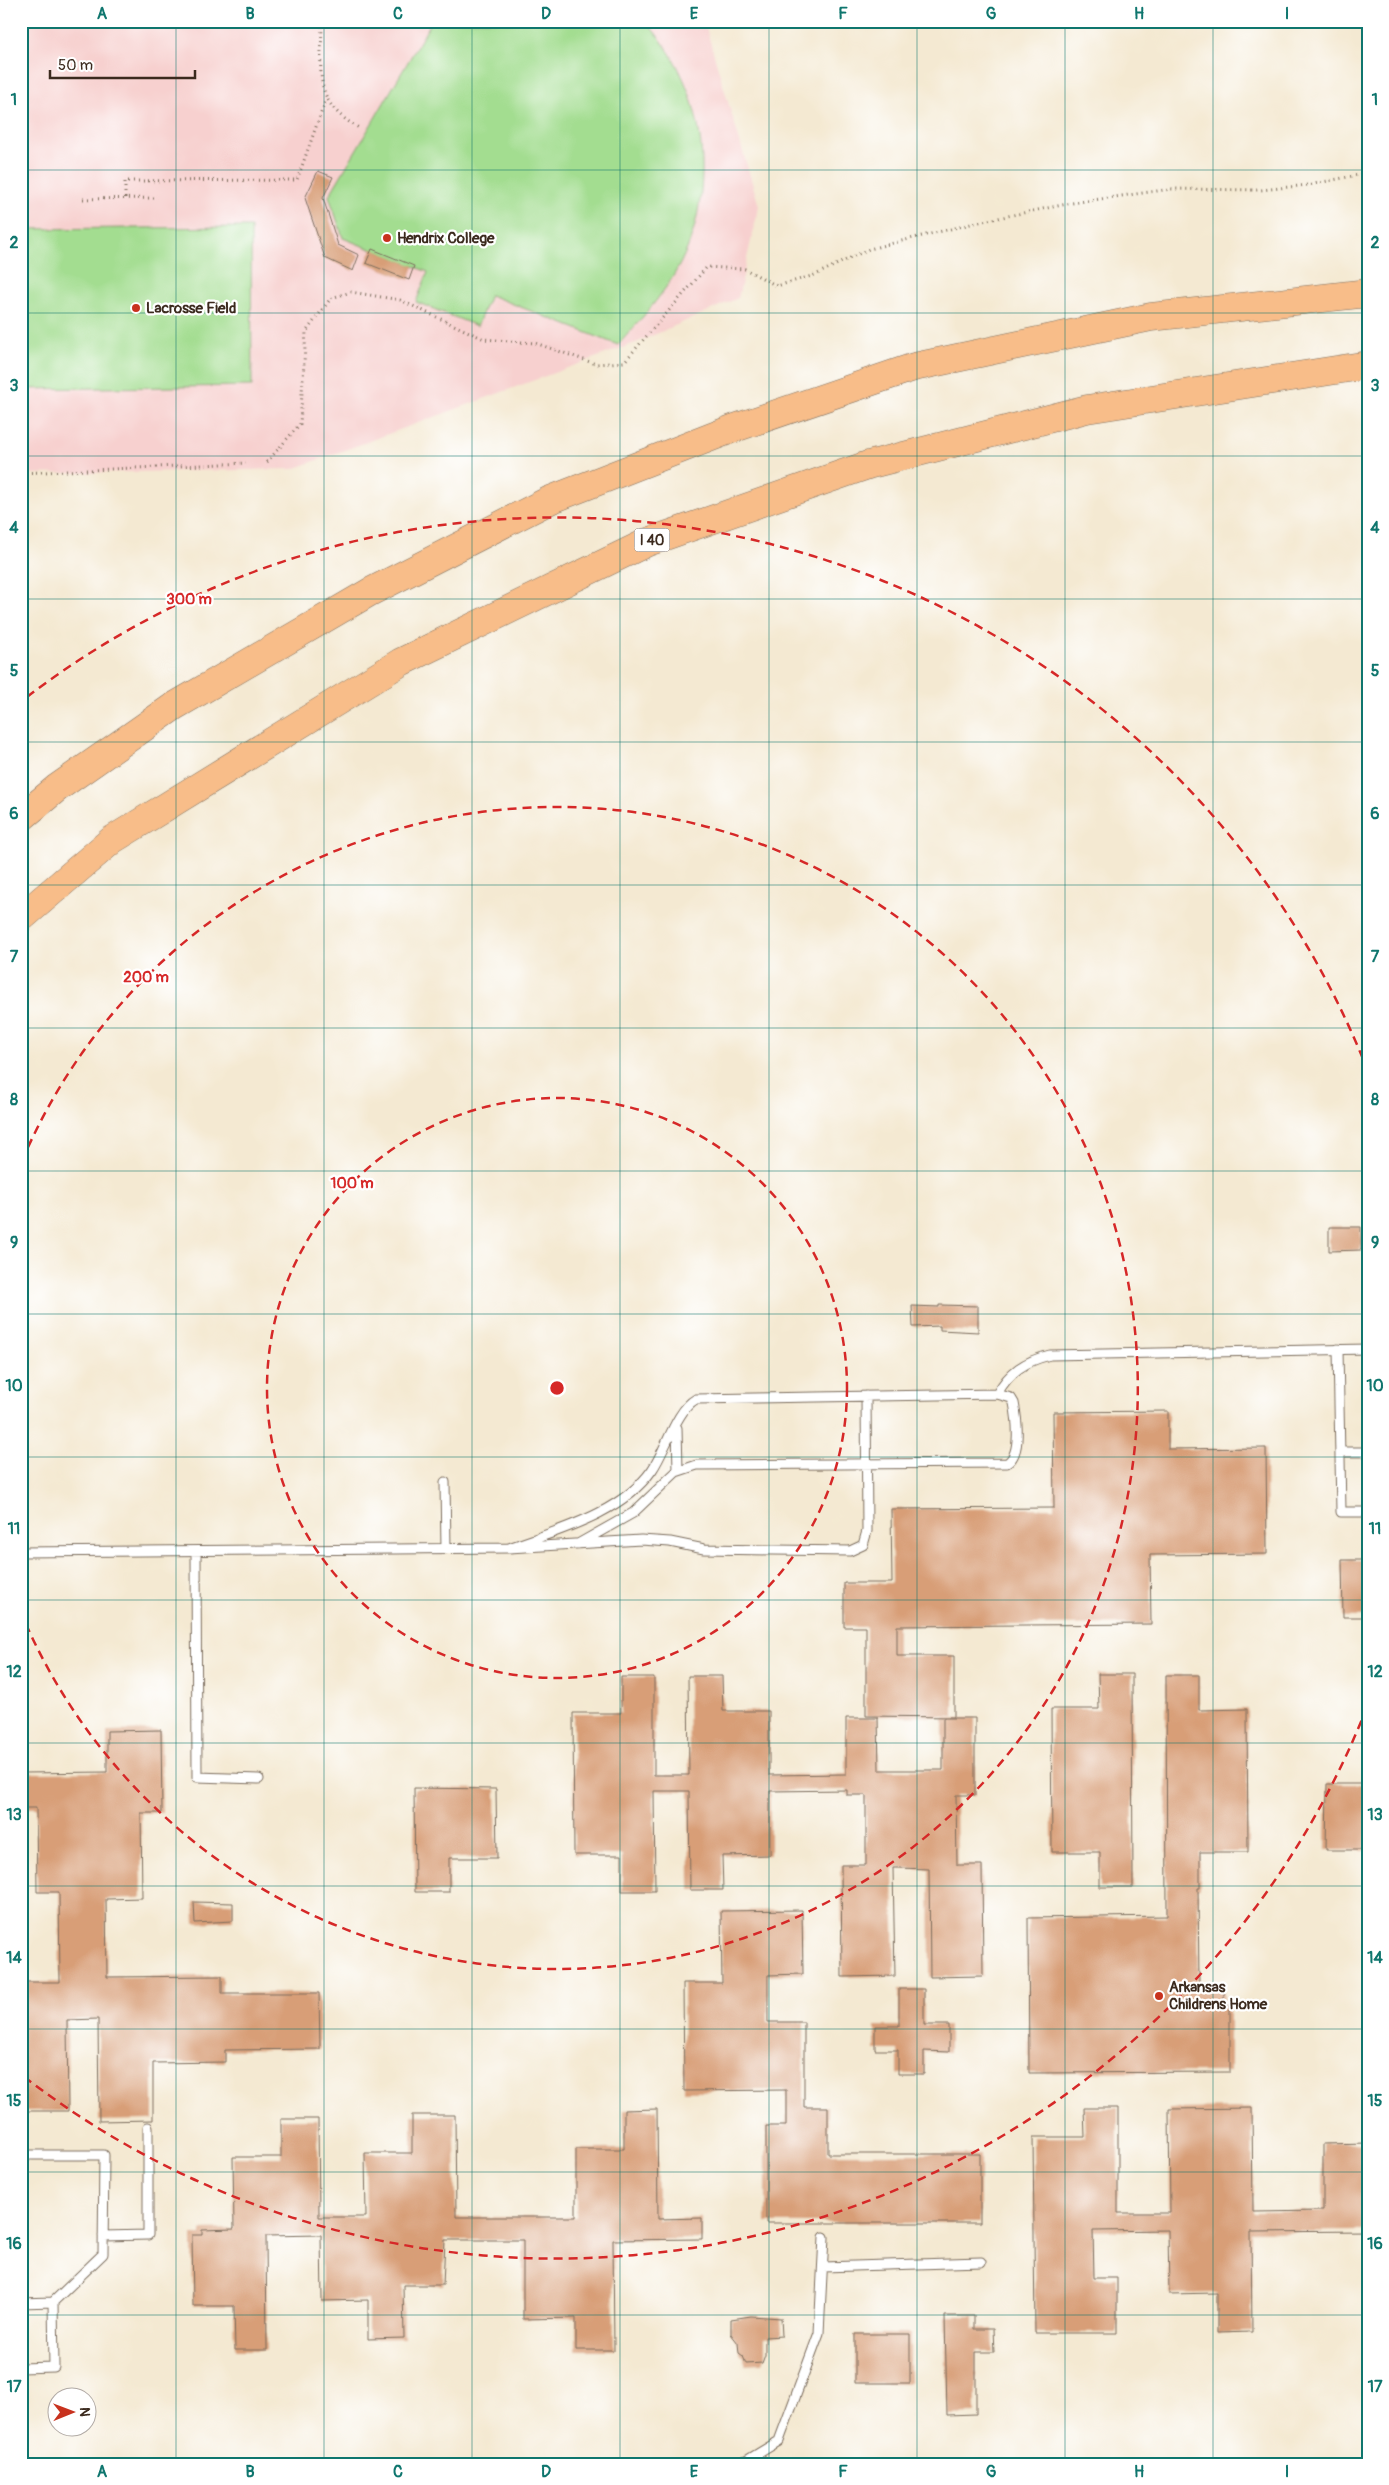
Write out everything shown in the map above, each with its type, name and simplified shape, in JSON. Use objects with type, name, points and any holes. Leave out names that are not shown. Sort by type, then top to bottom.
[{"type":"highway","points":[[21,818],[57,788],[173,707],[370,592],[550,500],[723,432],[914,367],[1151,317],[1368,293]]},
{"type":"highway","name":"I 40","points":[[21,918],[112,840],[401,662],[648,542],[868,465],[1087,409],[1368,365]]},
{"type":"lane","points":[[1338,1349],[1341,1512],[1368,1512]]},
{"type":"lane","points":[[997,1394],[1006,1377],[1035,1359],[1050,1355],[1368,1349]]},
{"type":"lane","points":[[509,1548],[564,1528],[623,1499],[636,1489],[664,1452],[688,1403],[705,1397],[997,1394],[1011,1398],[1014,1403],[1016,1449],[1010,1462],[1002,1464],[697,1465],[678,1471],[633,1513],[578,1544]]},
{"type":"lane","points":[[21,1552],[509,1548],[641,1540],[670,1542],[704,1548],[857,1550],[862,1545],[867,1530],[866,1396]]},
{"type":"lane","points":[[677,1423],[678,1471]]},
{"type":"lane","points":[[1340,1452],[1368,1452]]},
{"type":"lane","points":[[445,1482],[446,1549]]},
{"type":"lane","points":[[196,1551],[197,1777],[259,1779]]},
{"type":"lane","points":[[103,2236],[148,2235],[148,2127]]},
{"type":"lane","points":[[21,2155],[104,2155],[103,2254],[54,2302],[21,2303]]},
{"type":"lane","points":[[741,2464],[779,2441],[818,2333],[824,2237]]},
{"type":"lane","points":[[823,2267],[981,2262]]},
{"type":"lane","points":[[21,2368],[54,2367],[54,2302]]},
{"type":"path","points":[[125,198],[125,181],[296,180],[326,99],[322,76],[322,21]]},
{"type":"path","points":[[326,99],[342,118],[359,128]]},
{"type":"path","points":[[267,462],[300,424],[306,332],[331,298],[351,292],[400,300],[484,339],[535,343],[596,364],[624,362],[707,267],[744,269],[777,286],[815,275],[869,249],[984,221],[1072,203],[1171,189],[1270,189],[1308,185],[1368,173]]},
{"type":"path","points":[[78,199],[158,198]]},
{"type":"path","points":[[21,473],[246,463]]},
{"type":"shaded area","name":"Hendrix College","points":[[21,21],[704,21],[759,206],[738,298],[638,342],[293,469],[21,474]]},
{"type":"green space","points":[[432,21],[645,21],[664,45],[680,71],[691,99],[699,129],[702,159],[701,190],[696,220],[687,249],[674,276],[657,300],[618,345],[490,295],[477,326],[416,302],[428,272],[343,238],[329,196]]},
{"type":"green space","name":"Lacrosse Field","points":[[251,227],[252,386],[21,389],[21,229]]},
{"type":"building","points":[[318,171],[333,177],[323,198],[338,245],[359,255],[353,271],[325,258],[305,198]]},
{"type":"building","points":[[372,249],[414,266],[409,280],[366,263]]},
{"type":"building","points":[[1329,1227],[1361,1227],[1361,1250],[1329,1251]]},
{"type":"building","points":[[939,1305],[978,1306],[978,1332],[940,1330],[940,1326],[913,1327],[912,1306],[939,1307]]},
{"type":"building","points":[[1168,1411],[1168,1449],[1266,1448],[1267,1554],[1150,1555],[1151,1624],[897,1626],[897,1656],[954,1656],[954,1717],[866,1716],[866,1627],[844,1627],[844,1583],[892,1583],[891,1509],[1054,1508],[1053,1412]]},
{"type":"building","points":[[1342,1560],[1368,1560],[1368,1617],[1343,1617]]},
{"type":"building","points":[[1098,1674],[1132,1674],[1133,1887],[1100,1887],[1100,1852],[1052,1852],[1051,1709],[1099,1709]]},
{"type":"building","points":[[1166,1675],[1199,1675],[1199,1710],[1247,1709],[1248,1852],[1200,1852],[1200,1888],[1198,1888],[1199,1985],[1224,1985],[1224,2005],[1230,2005],[1230,2072],[1029,2073],[1028,1918],[1167,1916]]},
{"type":"building","points":[[688,1676],[722,1676],[723,1711],[769,1711],[769,1775],[846,1774],[846,1718],[878,1718],[879,1770],[943,1770],[943,1718],[975,1718],[975,1795],[956,1795],[957,1865],[982,1865],[983,1976],[930,1977],[929,1869],[893,1868],[895,1976],[842,1977],[841,1865],[866,1865],[866,1795],[847,1795],[847,1790],[770,1791],[770,1855],[722,1856],[723,1890],[690,1890],[689,1791],[654,1791],[655,1891],[622,1891],[622,1855],[574,1855],[573,1713],[621,1713],[621,1677],[654,1677],[654,1775],[689,1775]]},
{"type":"building","points":[[161,1730],[162,1813],[141,1813],[142,1898],[106,1899],[107,1977],[222,1976],[222,1993],[319,1993],[320,2049],[225,2050],[225,2062],[153,2063],[153,2120],[99,2121],[98,2019],[67,2020],[68,2111],[21,2111],[21,1982],[60,1982],[59,1892],[37,1892],[36,1808],[25,1808],[24,1773],[107,1772],[107,1731]]},
{"type":"building","points":[[1327,1784],[1368,1784],[1368,1850],[1326,1850]]},
{"type":"building","points":[[414,1788],[496,1789],[497,1858],[449,1858],[449,1892],[415,1892]]},
{"type":"building","points":[[194,1902],[233,1903],[233,1921],[195,1923]]},
{"type":"building","points":[[802,1910],[803,1974],[768,1975],[768,2022],[804,2022],[804,2107],[828,2107],[828,2154],[980,2154],[980,2223],[766,2223],[766,2126],[786,2126],[786,2090],[684,2091],[683,1983],[722,1983],[721,1911]]},
{"type":"building","points":[[899,1989],[924,1989],[924,2025],[949,2025],[949,2052],[924,2051],[924,2074],[898,2074],[898,2050],[875,2050],[875,2026],[899,2026]]},
{"type":"building","points":[[1084,2108],[1118,2108],[1118,2213],[1170,2213],[1169,2109],[1252,2108],[1253,2212],[1323,2211],[1323,2144],[1368,2143],[1368,2231],[1251,2232],[1252,2332],[1217,2333],[1217,2293],[1169,2294],[1168,2230],[1093,2231],[1094,2278],[1117,2278],[1117,2333],[1035,2333],[1033,2137],[1085,2137]]},
{"type":"building","points":[[657,2109],[658,2219],[702,2218],[702,2239],[613,2240],[614,2350],[576,2350],[576,2318],[523,2319],[523,2240],[445,2240],[443,2285],[403,2285],[404,2338],[368,2339],[368,2300],[322,2301],[321,2235],[266,2236],[267,2350],[235,2350],[234,2306],[193,2306],[192,2235],[202,2235],[202,2230],[234,2229],[233,2157],[281,2157],[281,2119],[318,2119],[319,2217],[366,2217],[365,2153],[412,2153],[412,2115],[455,2115],[456,2217],[576,2217],[576,2149],[624,2149],[624,2110]]},
{"type":"building","points":[[751,2316],[781,2318],[782,2336],[765,2337],[765,2355],[762,2363],[746,2364],[743,2356],[739,2353],[738,2343],[731,2334],[731,2319]]},
{"type":"building","points":[[945,2316],[974,2316],[974,2329],[993,2329],[994,2352],[976,2352],[976,2414],[947,2415]]},
{"type":"building","points":[[855,2334],[910,2334],[910,2383],[855,2383]]},
{"type":"place","name":"Hendrix College","points":[[387,238]]},
{"type":"place","name":"Lacrosse Field","points":[[136,308]]},
{"type":"place","name":"Arkansas Childrens Home","points":[[1159,1996]]}]
